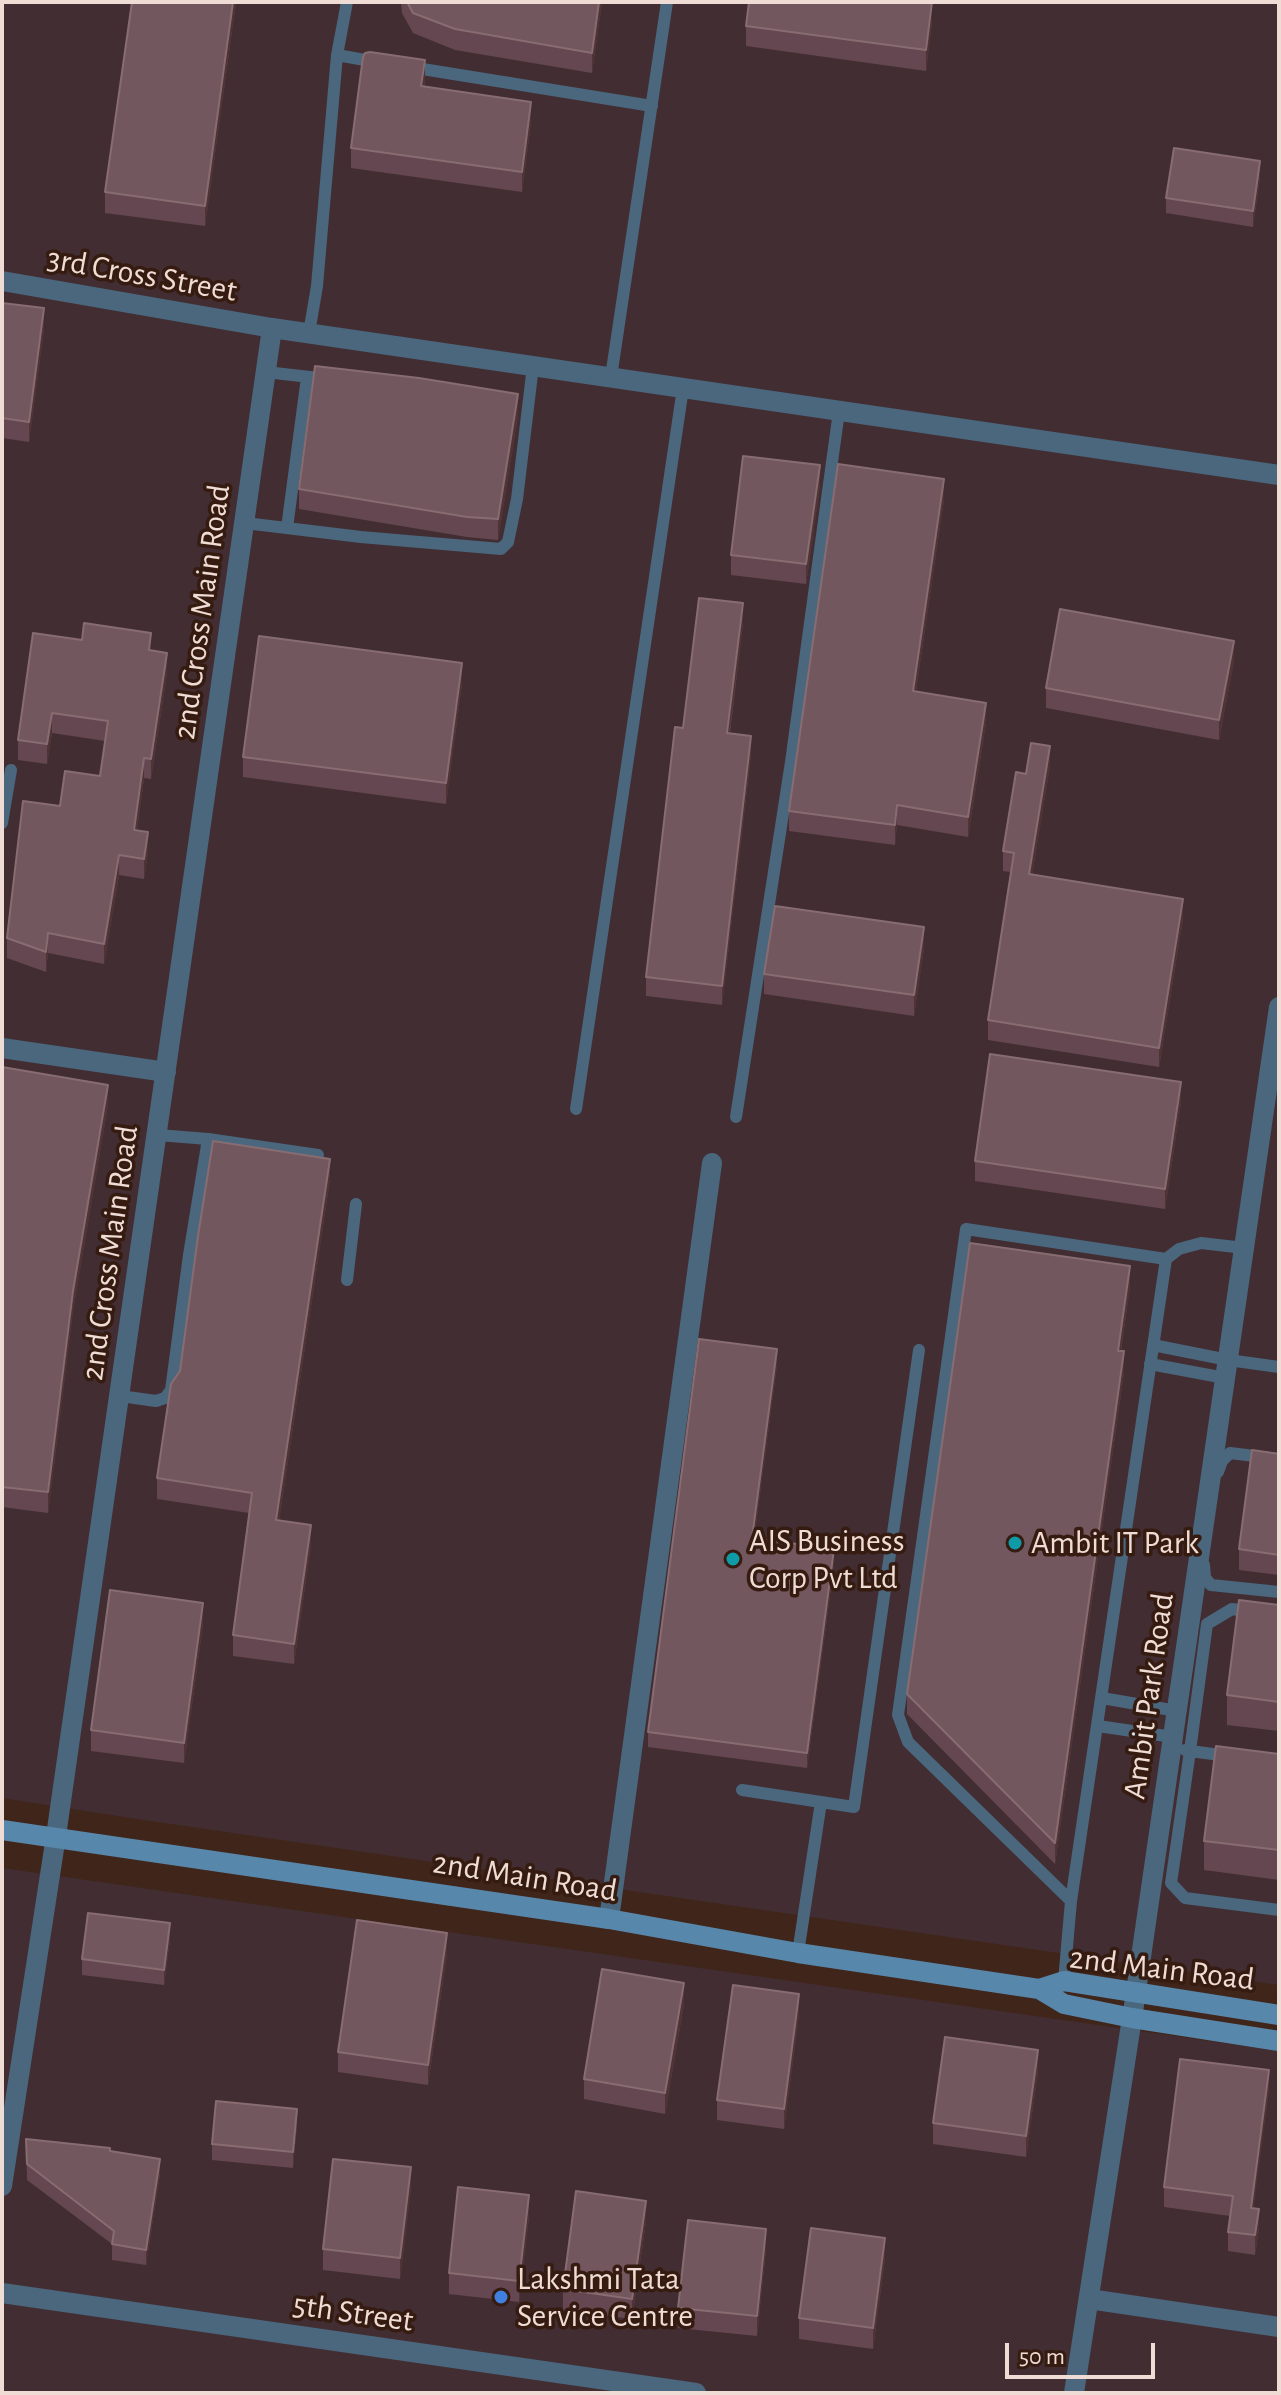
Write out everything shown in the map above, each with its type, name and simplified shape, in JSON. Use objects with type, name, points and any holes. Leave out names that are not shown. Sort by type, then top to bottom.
[{"type":"main road","name":"2nd Main Road","points":[[2,1830],[609,1919],[798,1953],[1039,1989],[1064,2004],[1279,2041]]},
{"type":"main road","name":"2nd Main Road","points":[[1039,1989],[1064,1981],[1279,2015]]},
{"type":"street","name":"3rd Cross Street","points":[[2,281],[272,328],[1279,475]]},
{"type":"street","name":"2nd Cross Main Road","points":[[2,2186],[158,1135],[272,328]]},
{"type":"street","name":"Ambit Park Road","points":[[1074,2393],[1178,1746],[1177,1711],[1201,1565],[1279,1007]]},
{"type":"street","points":[[2,1048],[166,1072]]},
{"type":"street","points":[[609,1919],[712,1163]]},
{"type":"street","name":"5th Street","points":[[2,2293],[696,2393]]},
{"type":"street","points":[[1089,2299],[1279,2327]]},
{"type":"lane","points":[[309,333],[317,286],[337,55],[347,2]]},
{"type":"lane","points":[[611,377],[667,2]]},
{"type":"lane","points":[[337,55],[385,63]]},
{"type":"lane","points":[[400,65],[652,106]]},
{"type":"lane","points":[[245,523],[501,549],[508,542],[517,499],[533,366]]},
{"type":"lane","points":[[266,372],[339,380]]},
{"type":"lane","points":[[287,528],[307,377]]},
{"type":"lane","points":[[576,1109],[683,388]]},
{"type":"lane","points":[[513,400],[529,402]]},
{"type":"lane","points":[[736,1117],[791,762],[839,411]]},
{"type":"lane","points":[[2,823],[11,770]]},
{"type":"lane","points":[[158,1135],[318,1155]]},
{"type":"lane","points":[[120,1396],[156,1401],[165,1398],[171,1390],[208,1139]]},
{"type":"lane","points":[[347,1280],[356,1204]]},
{"type":"lane","points":[[1071,1901],[908,1742],[898,1715],[966,1229],[1166,1259]]},
{"type":"lane","points":[[1064,1981],[1071,1901],[1166,1259],[1179,1249],[1201,1243],[1244,1248]]},
{"type":"lane","points":[[1153,1345],[1226,1369]]},
{"type":"lane","points":[[742,1790],[854,1807],[919,1350]]},
{"type":"lane","points":[[1150,1364],[1226,1369],[1279,1367]]},
{"type":"lane","points":[[1211,1494],[1218,1468],[1230,1453],[1279,1459]]},
{"type":"lane","points":[[1201,1565],[1211,1585],[1279,1592]]},
{"type":"lane","points":[[1279,1615],[1232,1609],[1207,1624],[1178,1746],[1171,1883],[1185,1898],[1279,1910]]},
{"type":"lane","points":[[1102,1698],[1177,1711]]},
{"type":"lane","points":[[1098,1726],[1234,1756]]},
{"type":"lane","points":[[798,1953],[821,1802]]},
{"type":"shaded area","points":[[2,2],[1279,2],[1279,1985],[2,1798]]},
{"type":"shaded area","points":[[2,1868],[1279,2051],[1279,2393],[2,2393]]},
{"type":"building","points":[[132,2],[233,2],[205,206],[105,192]]},
{"type":"building","points":[[407,2],[599,2],[592,53],[455,29],[413,13]]},
{"type":"building","points":[[749,2],[932,2],[926,50],[746,26]]},
{"type":"building","points":[[370,52],[425,60],[421,86],[531,102],[522,172],[351,148],[363,57]]},
{"type":"building","points":[[1174,148],[1260,161],[1253,211],[1166,198]]},
{"type":"building","points":[[2,303],[44,308],[29,422],[2,418]]},
{"type":"building","points":[[315,366],[518,394],[498,519],[467,517],[299,489]]},
{"type":"building","points":[[743,456],[820,465],[806,564],[731,555]]},
{"type":"building","points":[[838,464],[944,479],[913,691],[986,703],[968,817],[897,805],[895,825],[789,811]]},
{"type":"building","points":[[699,598],[743,603],[727,733],[751,736],[722,986],[646,977],[675,727],[683,728]]},
{"type":"building","points":[[1060,609],[1234,641],[1219,720],[1046,688]]},
{"type":"building","points":[[84,623],[151,633],[149,650],[167,653],[151,759],[144,758],[134,830],[148,832],[144,859],[119,855],[104,944],[48,933],[46,952],[7,938],[23,801],[60,806],[65,771],[100,776],[108,721],[52,713],[47,744],[18,740],[33,633],[82,640]]},
{"type":"building","points":[[259,636],[462,663],[446,783],[243,757]]},
{"type":"building","points":[[1031,743],[1050,746],[1029,874],[1183,899],[1159,1048],[988,1020],[1014,853],[1003,851],[1016,772],[1026,774]]},
{"type":"building","points":[[775,906],[924,927],[914,995],[764,974]]},
{"type":"building","points":[[990,1054],[1181,1082],[1165,1189],[975,1161]]},
{"type":"building","points":[[2,1067],[108,1085],[73,1291],[48,1492],[2,1487]]},
{"type":"building","points":[[213,1141],[330,1159],[276,1520],[311,1525],[294,1644],[233,1635],[252,1493],[157,1478],[171,1384],[180,1371]]},
{"type":"building","name":"Ambit IT Park","points":[[970,1243],[1130,1266],[1118,1351],[1124,1351],[1055,1843],[907,1694]]},
{"type":"building","name":"AIS Business Corp Pvt Ltd","points":[[699,1339],[777,1349],[752,1538],[834,1549],[807,1753],[648,1732]]},
{"type":"building","points":[[1252,1450],[1279,1454],[1279,1555],[1239,1549]]},
{"type":"building","points":[[110,1590],[203,1603],[184,1743],[91,1730]]},
{"type":"building","points":[[1239,1600],[1279,1605],[1279,1702],[1227,1695]]},
{"type":"building","points":[[1216,1746],[1279,1754],[1279,1850],[1204,1841]]},
{"type":"building","points":[[88,1913],[170,1923],[164,1970],[82,1959]]},
{"type":"building","points":[[357,1920],[447,1933],[428,2065],[338,2052]]},
{"type":"building","points":[[602,1969],[684,1983],[665,2093],[584,2079]]},
{"type":"building","points":[[733,1985],[799,1994],[784,2109],[717,2100]]},
{"type":"building","points":[[945,2037],[1038,2050],[1026,2136],[933,2123]]},
{"type":"building","points":[[1180,2059],[1269,2070],[1251,2208],[1259,2209],[1255,2235],[1228,2232],[1233,2196],[1164,2187]]},
{"type":"building","points":[[216,2101],[297,2109],[293,2152],[212,2144]]},
{"type":"building","points":[[26,2139],[110,2148],[110,2151],[160,2159],[146,2250],[112,2244],[114,2231],[27,2164]]},
{"type":"building","points":[[333,2159],[411,2167],[400,2258],[323,2249]]},
{"type":"building","points":[[458,2187],[529,2195],[519,2281],[449,2273]]},
{"type":"building","points":[[576,2191],[646,2201],[632,2299],[563,2289]]},
{"type":"building","points":[[688,2220],[766,2229],[757,2316],[678,2308]]},
{"type":"building","points":[[811,2228],[885,2238],[873,2328],[799,2318]]},
{"type":"place","name":"Ambit IT Park","points":[[1015,1543]]},
{"type":"place","name":"AIS Business Corp Pvt Ltd","points":[[733,1559]]},
{"type":"place","name":"Lakshmi Tata Service Centre","points":[[501,2297]]}]
